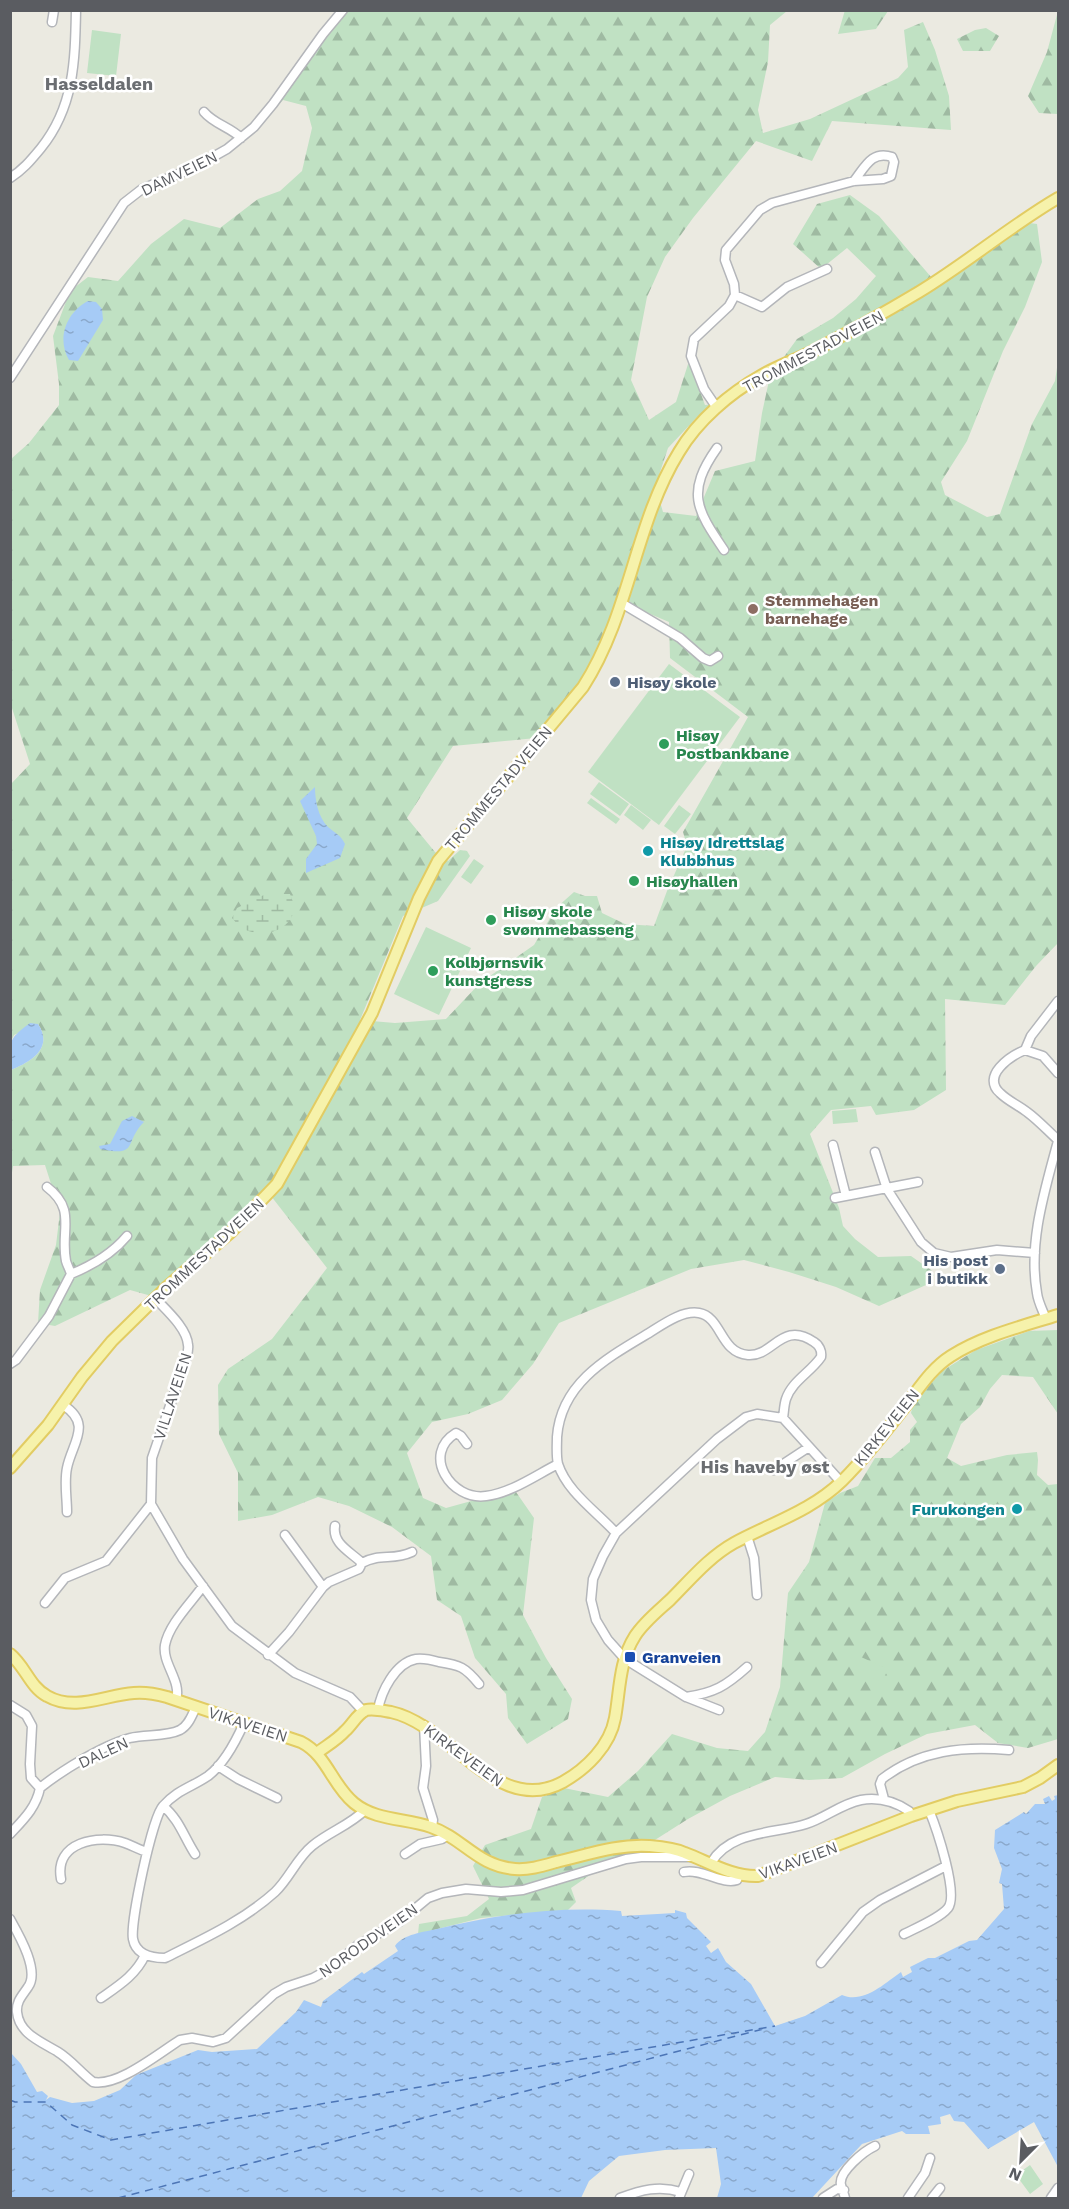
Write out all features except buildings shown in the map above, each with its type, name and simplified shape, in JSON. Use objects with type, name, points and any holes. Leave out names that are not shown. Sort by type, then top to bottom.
[{"type":"main road","name":"TROMMESTADVEIEN","points":[[10,1468],[48,1425],[82,1377],[112,1341],[155,1298],[231,1232],[284,1175],[315,1113],[372,1013],[428,877],[453,840],[583,687],[602,656],[622,604],[654,505],[672,464],[694,431],[717,408],[761,376],[865,324],[921,291],[1059,198]]},
{"type":"main road","name":"KIRKEVEIEN","points":[[364,1712],[378,1710],[395,1713],[424,1725],[499,1783],[523,1790],[545,1789],[568,1779],[594,1758],[604,1746],[615,1720],[625,1659],[636,1635],[717,1554],[747,1536],[800,1512],[841,1482],[882,1437],[920,1386],[941,1363],[968,1346],[1059,1315]]},
{"type":"main road","name":"VIKAVEIEN","points":[[10,1654],[40,1691],[60,1701],[89,1702],[142,1693],[176,1700],[301,1742],[317,1753],[343,1792],[365,1810],[376,1815],[432,1827],[477,1857],[496,1865],[516,1869],[535,1868],[626,1846],[667,1848],[739,1875],[766,1874],[911,1816],[957,1801],[1023,1787],[1040,1779],[1059,1765]]},
{"type":"main road","points":[[317,1753],[344,1732],[364,1712]]},
{"type":"street","points":[[52,22],[54,10]]},
{"type":"street","points":[[10,178],[29,163],[62,116],[72,81],[76,10]]},
{"type":"street","name":"DAMVEIEN","points":[[10,378],[124,203],[142,189],[195,167],[241,138],[254,127],[323,34],[344,10]]},
{"type":"street","points":[[204,112],[210,119],[233,130],[241,138]]},
{"type":"street","points":[[717,408],[695,369],[691,356],[694,339],[729,306],[735,295],[734,284],[725,260],[726,250],[760,210],[772,203],[854,181],[883,179],[891,176],[894,162],[892,157],[883,154],[875,156],[854,181]]},
{"type":"street","points":[[735,295],[762,307],[787,288],[827,269]]},
{"type":"street","points":[[717,448],[698,482],[698,495],[700,513],[724,550]]},
{"type":"street","points":[[622,604],[680,638],[704,658],[711,660],[718,656]]},
{"type":"street","points":[[1025,1050],[1031,1036],[1059,1001]]},
{"type":"street","points":[[1046,1319],[1037,1295],[1034,1276],[1035,1253],[1045,1191],[1059,1141],[1026,1111],[999,1093],[994,1085],[994,1079],[999,1067],[1013,1055],[1025,1050],[1043,1056],[1059,1073]]},
{"type":"street","points":[[833,1145],[846,1196]]},
{"type":"street","points":[[875,1152],[887,1189],[921,1242],[934,1253],[951,1257],[997,1250],[1035,1253]]},
{"type":"street","points":[[835,1198],[918,1182]]},
{"type":"street","points":[[46,1187],[57,1195],[63,1206],[66,1219],[66,1261],[71,1274]]},
{"type":"street","points":[[10,1364],[21,1354],[49,1316],[71,1274],[118,1248],[127,1236]]},
{"type":"street","name":"VILLAVEIEN","points":[[151,1504],[152,1458],[186,1359],[188,1344],[181,1328],[155,1298]]},
{"type":"street","points":[[616,1533],[576,1492],[558,1464],[558,1420],[574,1389],[627,1346],[662,1325],[690,1313],[699,1313],[711,1319],[729,1347],[750,1356],[782,1337],[791,1335],[814,1341],[819,1347],[821,1357],[789,1391],[785,1400],[783,1418]]},
{"type":"street","points":[[63,1404],[75,1416],[80,1428],[67,1470],[67,1512]]},
{"type":"street","points":[[719,1710],[686,1697],[625,1659],[608,1640],[596,1620],[591,1600],[593,1579],[603,1556],[616,1533],[709,1446],[746,1417],[757,1414],[783,1418],[841,1482]]},
{"type":"street","points":[[467,1444],[456,1433],[450,1437],[442,1449],[440,1462],[447,1479],[454,1488],[473,1496],[486,1497],[504,1492],[558,1464]]},
{"type":"street","points":[[774,1470],[808,1447]]},
{"type":"street","points":[[45,1603],[65,1578],[106,1561],[151,1504],[183,1559],[232,1626],[295,1673],[350,1697],[364,1712]]},
{"type":"street","points":[[335,1526],[334,1533],[338,1542],[362,1563]]},
{"type":"street","points":[[285,1535],[323,1587]]},
{"type":"street","points":[[747,1536],[754,1558],[757,1595]]},
{"type":"street","points":[[268,1654],[289,1632],[329,1582],[359,1569],[362,1563],[376,1557],[400,1558],[412,1552]]},
{"type":"street","points":[[176,1700],[178,1694],[165,1646],[178,1619],[204,1586]]},
{"type":"street","points":[[378,1710],[383,1692],[396,1673],[411,1661],[418,1659],[458,1665],[468,1671],[479,1684]]},
{"type":"street","points":[[686,1697],[707,1694],[720,1688],[730,1683],[747,1667]]},
{"type":"street","points":[[10,1705],[26,1715],[32,1726],[31,1778],[40,1788],[38,1800],[32,1810],[10,1834]]},
{"type":"street","name":"DALEN","points":[[40,1788],[57,1775],[113,1743],[182,1729],[196,1707]]},
{"type":"street","points":[[243,1723],[218,1766],[209,1775],[183,1788],[163,1806],[147,1852],[136,1912],[133,1939],[138,1949],[145,1955],[165,1958],[213,1934],[244,1915],[276,1891],[311,1847],[356,1819],[365,1810]]},
{"type":"street","points":[[424,1725],[423,1745],[426,1766],[423,1788],[433,1820],[432,1827]]},
{"type":"street","points":[[884,1799],[880,1784],[882,1779],[911,1760],[939,1752],[973,1748],[1009,1750]]},
{"type":"street","points":[[218,1766],[276,1798]]},
{"type":"street","points":[[711,1863],[722,1849],[765,1831],[806,1824],[861,1800],[884,1799],[909,1810],[911,1816]]},
{"type":"street","points":[[163,1806],[180,1826],[195,1854]]},
{"type":"street","points":[[904,1934],[946,1911],[950,1906],[951,1894],[943,1846],[929,1810]]},
{"type":"street","points":[[405,1854],[420,1844],[448,1836]]},
{"type":"street","points":[[61,1879],[60,1864],[64,1853],[79,1844],[110,1841],[124,1843],[147,1852]]},
{"type":"street","name":"NORODDVEIEN","points":[[10,1919],[33,1972],[29,1987],[18,2002],[17,2013],[22,2025],[36,2040],[58,2052],[86,2076],[100,2083],[116,2079],[180,2040],[192,2038],[213,2042],[226,2038],[274,1994],[331,1968],[358,1945],[399,1922],[420,1904],[435,1895],[466,1889],[501,1892],[523,1890],[641,1857],[696,1857]]},
{"type":"street","points":[[821,1963],[863,1912],[880,1900],[946,1866]]},
{"type":"street","points":[[684,1872],[710,1875],[732,1881],[737,1880],[739,1875]]},
{"type":"street","points":[[100,1998],[125,1981],[145,1955]]},
{"type":"street","points":[[844,2194],[841,2179],[846,2170],[875,2146]]},
{"type":"street","points":[[908,2199],[925,2173],[930,2158]]},
{"type":"street","points":[[620,2199],[649,2189],[662,2188],[680,2195],[689,2174]]},
{"type":"street","points":[[932,2199],[940,2188]]},
{"type":"street","points":[[1051,2199],[1059,2188]]},
{"type":"street","points":[[824,2199],[837,2189],[844,2194]]},
{"type":"green space","points":[[845,10],[888,11],[876,29],[838,34]]},
{"type":"green space","points":[[343,11],[787,11],[770,25],[768,62],[758,110],[763,133],[810,119],[898,78],[908,67],[904,30],[923,22],[935,50],[949,96],[951,130],[832,121],[812,161],[756,141],[693,218],[665,257],[647,297],[631,380],[649,420],[676,402],[689,361],[705,405],[730,403],[699,415],[668,448],[657,481],[663,512],[696,516],[715,471],[755,461],[770,376],[797,339],[833,318],[856,299],[876,276],[847,248],[821,269],[793,244],[817,204],[850,195],[879,216],[937,284],[1022,222],[1037,224],[1042,262],[967,441],[941,482],[945,495],[987,517],[1000,514],[1032,424],[1055,381],[1058,361],[1058,943],[1005,1005],[945,999],[946,1090],[914,1110],[876,1115],[871,1106],[831,1110],[810,1134],[839,1208],[843,1226],[878,1257],[911,1256],[931,1270],[934,1275],[926,1285],[879,1306],[836,1287],[744,1260],[691,1269],[559,1323],[533,1364],[502,1400],[468,1414],[432,1422],[407,1453],[423,1498],[446,1508],[493,1495],[516,1492],[534,1518],[523,1615],[572,1699],[568,1719],[527,1744],[508,1718],[506,1694],[475,1658],[461,1616],[437,1600],[431,1556],[392,1527],[349,1506],[318,1497],[272,1515],[238,1521],[238,1473],[219,1434],[218,1385],[228,1369],[272,1339],[327,1268],[271,1196],[155,1297],[130,1290],[55,1326],[38,1323],[40,1290],[56,1245],[60,1212],[45,1165],[13,1166],[11,1179],[11,1070],[33,1058],[42,1047],[43,1040],[38,1024],[14,1035],[11,1041],[11,784],[30,764],[11,705],[11,459],[29,443],[59,405],[59,384],[53,336],[70,291],[88,277],[118,281],[151,244],[184,219],[220,228],[258,199],[280,191],[302,171],[312,128],[306,106],[283,100],[269,115]],"holes":[[[628,600],[636,608],[669,622],[670,658],[748,717],[683,832],[687,846],[654,926],[625,924],[602,913],[597,896],[585,896],[574,892],[556,908],[534,945],[480,983],[446,1019],[395,1023],[360,1020],[403,916],[438,901],[470,856],[467,851],[460,850],[448,861],[435,852],[407,818],[453,746],[536,738],[567,700],[593,660],[612,614]]]},
{"type":"green space","points":[[1058,11],[1058,114],[1039,113],[1028,96],[1047,52]]},
{"type":"green space","points":[[986,28],[999,36],[990,51],[963,51],[957,39],[975,30]]},
{"type":"green space","points":[[92,30],[121,34],[116,76],[87,73]]},
{"type":"green space","name":"Hisøy Postbankbane","points":[[669,664],[740,717],[659,825],[588,772]]},
{"type":"green space","points":[[599,782],[629,804],[620,816],[590,794]]},
{"type":"green space","points":[[591,798],[620,819],[616,824],[587,803]]},
{"type":"green space","points":[[631,805],[651,820],[643,830],[624,815]]},
{"type":"green space","points":[[679,805],[691,814],[675,834],[664,826]]},
{"type":"green space","points":[[474,859],[484,866],[471,884],[461,877]]},
{"type":"green space","points":[[266,894],[290,894],[294,907],[292,916],[282,928],[258,933],[241,927],[232,918],[237,908]]},
{"type":"green space","name":"Kolbjørnsvik kunstgress","points":[[426,927],[471,948],[439,1015],[394,994]]},
{"type":"green space","points":[[856,1109],[858,1122],[833,1124],[832,1111]]},
{"type":"green space","points":[[1058,1330],[1058,1414],[1033,1377],[1002,1375],[990,1389],[980,1407],[961,1424],[947,1458],[961,1466],[1007,1455],[1037,1452],[1037,1475],[1048,1485],[1058,1484],[1058,1739],[1028,1748],[998,1743],[975,1725],[927,1734],[842,1778],[809,1780],[775,1777],[730,1796],[647,1845],[603,1866],[571,1888],[576,1902],[568,1910],[481,1918],[418,1934],[419,1924],[467,1916],[489,1899],[473,1866],[485,1845],[531,1829],[542,1797],[564,1788],[608,1797],[638,1771],[672,1734],[717,1748],[748,1751],[765,1732],[780,1687],[788,1593],[809,1562],[825,1503],[840,1493],[858,1486],[875,1458],[891,1458],[910,1442],[910,1430],[917,1422],[911,1413],[913,1404],[942,1371],[976,1350],[1029,1331]]},
{"type":"green space","points":[[861,1657],[888,1669],[882,1682],[855,1670]]},
{"type":"green space","points":[[1030,2165],[1043,2184],[1030,2194],[1016,2175]]},
{"type":"water","points":[[88,301],[96,302],[102,309],[103,320],[78,361],[69,360],[64,343],[66,326],[74,312]]},
{"type":"water","points":[[315,787],[319,813],[328,827],[340,836],[345,844],[340,858],[306,873],[306,859],[317,844],[316,836],[300,801]]},
{"type":"water","points":[[30,1023],[38,1024],[42,1033],[42,1047],[33,1058],[11,1070],[10,1053],[13,1038]]},
{"type":"water","points":[[132,1116],[144,1122],[126,1150],[100,1149],[99,1146],[110,1144],[122,1121]]},
{"type":"water","points":[[1058,1795],[1058,2167],[1034,2122],[988,2149],[964,2122],[954,2121],[950,2114],[940,2117],[941,2124],[928,2126],[930,2134],[906,2134],[902,2131],[862,2144],[812,2198],[717,2198],[721,2184],[716,2148],[665,2150],[619,2156],[589,2181],[581,2198],[11,2198],[11,2053],[21,2064],[37,2092],[42,2091],[48,2096],[46,2100],[50,2097],[72,2103],[94,2101],[120,2090],[136,2075],[198,2050],[212,2052],[257,2049],[296,2012],[304,2000],[321,2007],[323,2001],[362,1972],[364,1974],[398,1951],[395,1946],[408,1936],[506,1915],[575,1910],[621,1911],[622,1916],[675,1913],[675,1910],[686,1913],[687,1918],[711,1942],[706,1946],[711,1953],[718,1948],[726,1962],[751,1984],[775,2026],[805,2016],[842,1995],[858,1997],[865,1995],[901,1972],[903,1977],[912,1972],[910,1967],[928,1958],[935,1958],[969,1941],[977,1940],[1004,1909],[1002,1884],[999,1883],[1002,1869],[994,1848],[995,1830],[1024,1812],[1026,1814],[1035,1804],[1045,1804],[1043,1799],[1049,1796],[1052,1801],[1055,1799],[1054,1796]]},
{"type":"ferry route","points":[[10,2100],[46,2102],[72,2125],[111,2140],[775,2026]]},
{"type":"ferry route","points":[[118,2198],[763,2029]]},
{"type":"place","name":"Stemmehagen barnehage","points":[[753,609]]},
{"type":"place","name":"Hisøy skole","points":[[615,682]]},
{"type":"place","name":"Hisøy Postbankbane","points":[[664,744]]},
{"type":"place","name":"Hisøy Idrettslag Klubbhus","points":[[648,851]]},
{"type":"place","name":"Hisøyhallen","points":[[634,881]]},
{"type":"place","name":"Hisøy skole svømmebasseng","points":[[491,920]]},
{"type":"place","name":"Kolbjørnsvik kunstgress","points":[[433,971]]},
{"type":"place","name":"His post i butikk","points":[[1000,1269]]},
{"type":"place","name":"Furukongen","points":[[1017,1509]]},
{"type":"place","name":"Granveien","points":[[630,1657]]},
{"type":"district","name":"Hasseldalen","points":[[99,84]]},
{"type":"district","name":"His haveby øst","points":[[765,1467]]}]
